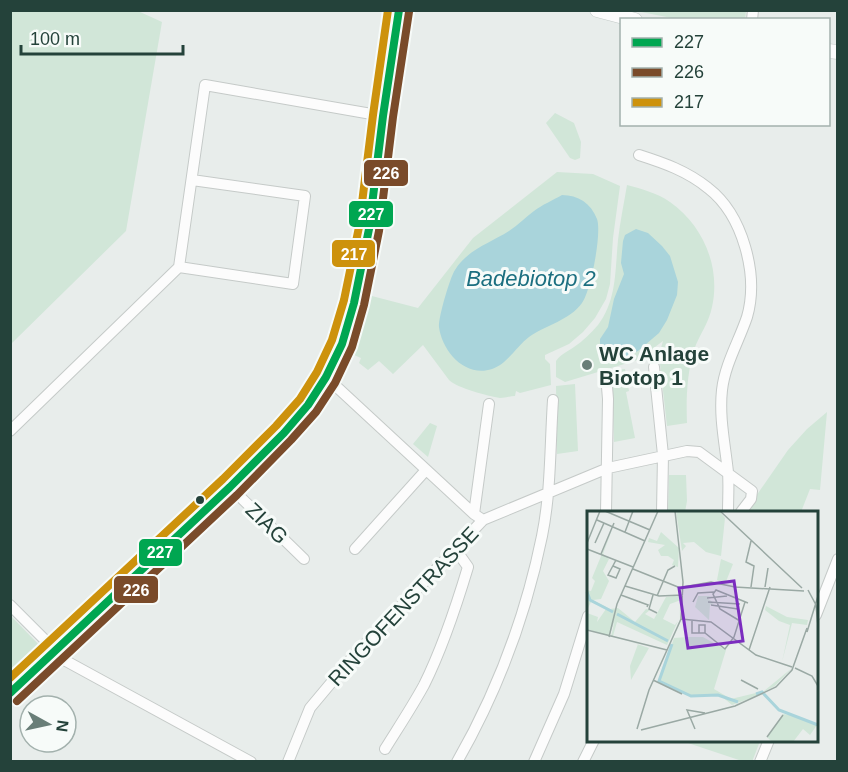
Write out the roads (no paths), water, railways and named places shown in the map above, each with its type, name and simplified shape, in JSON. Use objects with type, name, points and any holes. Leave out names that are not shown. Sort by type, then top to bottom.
[{"type":"street","points":[[10,693],[230,487],[284,433],[308,405],[326,377],[342,344],[354,303],[369,229],[399,10]]},
{"type":"street","points":[[597,10],[627,18]]},
{"type":"street","points":[[10,431],[179,267],[205,85],[383,116]]},
{"type":"street","points":[[639,155],[684,172],[714,193],[736,223],[747,250],[750,301],[722,388],[721,414],[728,474],[728,511]]},
{"type":"street","points":[[179,267],[293,284],[305,196],[192,180]]},
{"type":"street","points":[[654,367],[663,455],[662,511]]},
{"type":"street","points":[[606,375],[608,399],[606,511]]},
{"type":"street","points":[[326,377],[478,517]]},
{"type":"street","points":[[457,762],[495,686],[519,620],[542,536],[548,492],[553,400]]},
{"type":"street","points":[[478,517],[489,404]]},
{"type":"street","name":"RINGOFENSTRASSE","points":[[288,762],[310,708],[351,659],[456,550],[478,517],[608,468],[687,451],[699,452],[752,491],[751,498],[742,511]]},
{"type":"street","points":[[355,549],[426,470]]},
{"type":"street","name":"ZIAG","points":[[230,487],[304,559]]},
{"type":"street","points":[[385,749],[424,685],[456,606],[468,567],[456,550]]},
{"type":"street","points":[[818,610],[837,559]]},
{"type":"street","points":[[10,605],[66,661],[251,762]]},
{"type":"street","points":[[534,762],[564,694],[587,619]]},
{"type":"street","points":[[583,762],[593,742]]},
{"type":"street","points":[[760,762],[768,742]]},
{"type":"water","name":"Badebiotop 2","points":[[562,195],[573,196],[583,201],[591,208],[597,219],[598,236],[595,261],[589,287],[582,303],[571,314],[529,337],[497,367],[482,371],[464,366],[450,353],[439,327],[445,298],[455,270],[472,252],[509,231],[537,209]]},
{"type":"water","points":[[636,229],[648,233],[670,256],[678,282],[677,295],[659,333],[638,351],[626,357],[612,359],[601,352],[600,339],[608,327],[614,299],[624,274],[621,263],[623,241],[625,235]]},
{"type":"place","name":"WC Anlage Biotop 1","points":[[587,365]]}]
